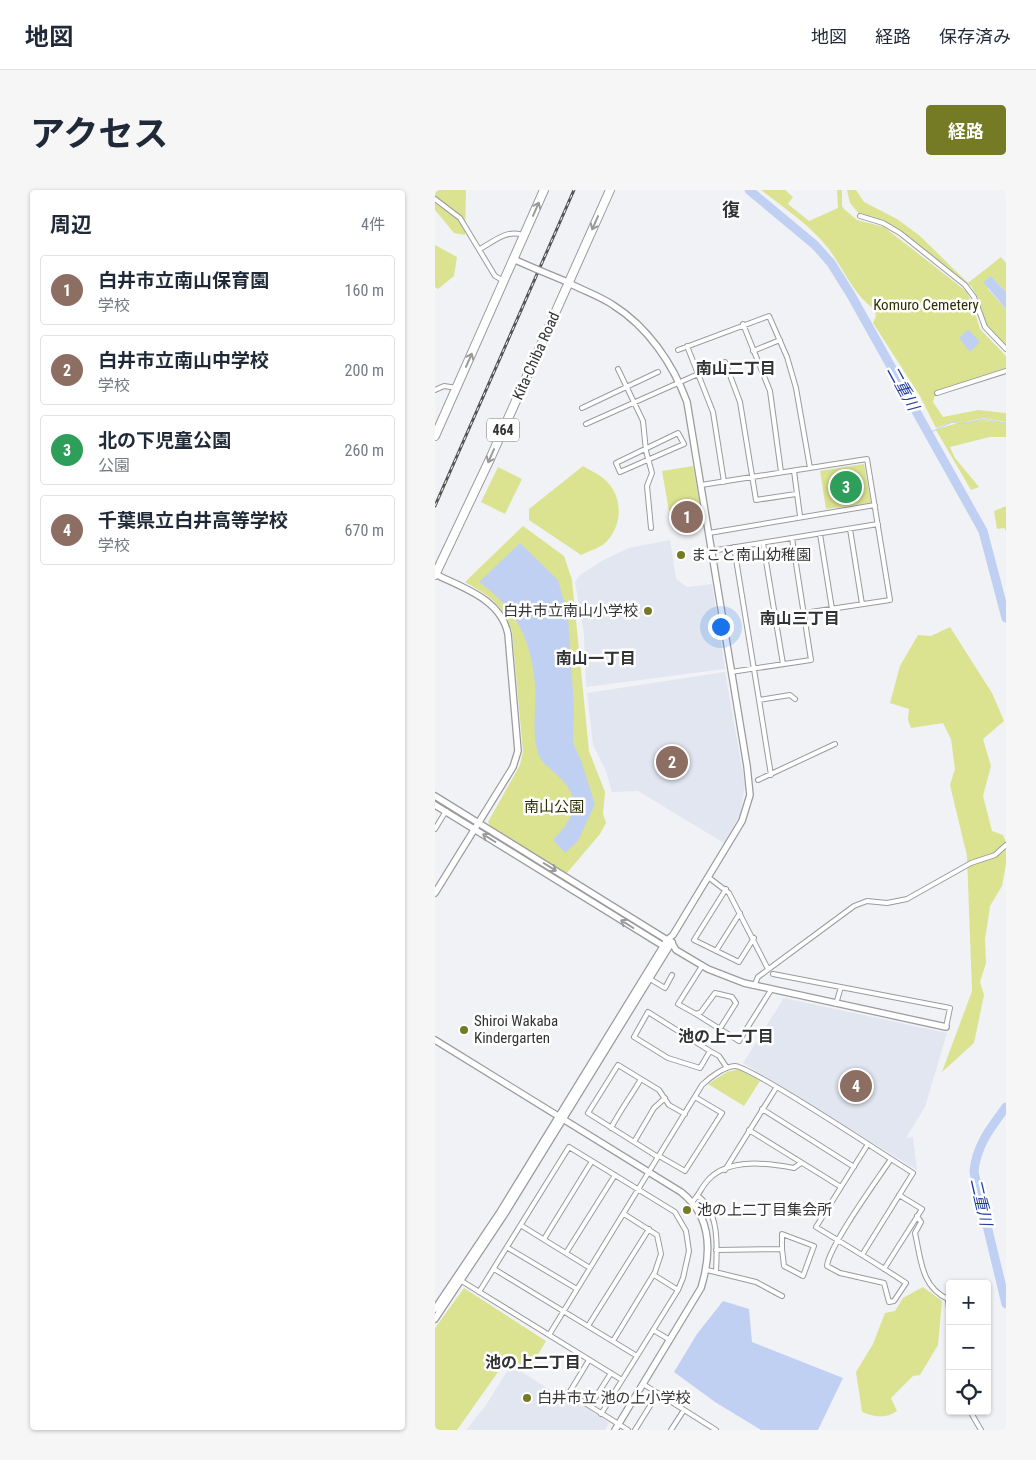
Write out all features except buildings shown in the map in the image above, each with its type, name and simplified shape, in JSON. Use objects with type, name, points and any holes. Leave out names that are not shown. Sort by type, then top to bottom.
[{"type":"highway","points":[[435,436],[504,281],[516,260],[524,235],[544,190]]},
{"type":"highway","name":"Kita-Chiba Road","points":[[435,574],[490,459],[609,191]]},
{"type":"street","points":[[435,199],[459,218],[480,248],[495,276],[504,281]]},
{"type":"street","points":[[860,216],[883,223],[900,233],[965,285],[975,297],[985,327],[1006,349]]},
{"type":"street","points":[[480,248],[513,232],[524,235]]},
{"type":"street","points":[[435,1319],[650,979],[673,935],[741,821],[750,795],[691,419],[679,382],[657,346],[627,316],[598,296],[516,260]]},
{"type":"street","points":[[678,350],[743,324],[769,316],[780,340],[797,388],[810,468]]},
{"type":"street","points":[[743,324],[770,391],[781,472]]},
{"type":"street","points":[[753,351],[780,340]]},
{"type":"street","points":[[687,346],[713,412],[724,482]]},
{"type":"street","points":[[586,424],[725,362],[740,402],[756,500],[796,494]]},
{"type":"street","points":[[618,369],[643,421],[646,448],[652,473],[647,486],[651,528]]},
{"type":"street","points":[[937,393],[1006,370]]},
{"type":"street","points":[[582,408],[658,372]]},
{"type":"street","points":[[435,390],[444,386],[457,388]]},
{"type":"street","points":[[678,433],[684,444],[621,472],[617,463],[646,448],[678,433]]},
{"type":"street","points":[[701,485],[867,459],[890,600],[804,613]]},
{"type":"street","points":[[794,471],[800,516]]},
{"type":"street","points":[[709,532],[875,505]]},
{"type":"street","points":[[711,551],[878,524]]},
{"type":"street","points":[[850,529],[861,604]]},
{"type":"street","points":[[821,534],[832,608]]},
{"type":"street","points":[[731,672],[755,670],[811,660],[792,538]]},
{"type":"street","points":[[763,543],[783,664]]},
{"type":"street","points":[[734,548],[771,775]]},
{"type":"street","points":[[435,574],[491,604],[504,621],[508,634],[517,751],[513,767],[435,893]]},
{"type":"street","points":[[759,700],[790,695],[795,699]]},
{"type":"street","points":[[758,780],[835,744]]},
{"type":"street","points":[[435,796],[477,826],[666,948],[676,950]]},
{"type":"street","points":[[435,805],[477,826],[669,942],[676,950],[701,966],[721,976],[771,990],[946,1027],[951,1008],[773,974]]},
{"type":"street","points":[[435,829],[446,811]]},
{"type":"street","points":[[754,986],[758,977],[861,902],[896,902],[907,899],[971,864],[995,855],[1006,845]]},
{"type":"street","points":[[708,877],[725,889],[754,938],[768,970]]},
{"type":"street","points":[[435,878],[442,882]]},
{"type":"street","points":[[725,889],[694,940],[739,962],[754,938]]},
{"type":"street","points":[[716,951],[740,913]]},
{"type":"street","points":[[561,1118],[666,948]]},
{"type":"street","points":[[701,966],[678,1004],[739,1041],[771,990]]},
{"type":"street","points":[[650,979],[665,988],[673,975]]},
{"type":"street","points":[[836,1004],[841,987]]},
{"type":"street","points":[[696,1014],[701,1012],[715,993],[732,997],[736,1003],[719,1030]]},
{"type":"street","points":[[710,1051],[700,1068],[668,1058],[634,1037],[649,1012],[719,1056],[727,1068]]},
{"type":"street","points":[[435,1040],[649,1172],[693,1202],[699,1210],[706,1230],[707,1270],[695,1300],[617,1427]]},
{"type":"street","points":[[685,1114],[669,1105],[659,1090],[618,1065],[588,1114],[685,1171],[722,1113],[695,1097]]},
{"type":"street","points":[[549,1335],[705,1082],[727,1068],[743,1068],[913,1173],[862,1255]]},
{"type":"street","points":[[611,1128],[631,1091],[641,1079]]},
{"type":"street","points":[[725,1170],[775,1088]]},
{"type":"street","points":[[634,1142],[654,1108],[665,1098]]},
{"type":"street","points":[[762,1109],[854,1166]]},
{"type":"street","points":[[749,1130],[841,1187]]},
{"type":"street","points":[[868,1144],[816,1227],[839,1240],[906,1283],[894,1301],[889,1302],[884,1283],[840,1273],[827,1266],[828,1259],[839,1240],[891,1159]]},
{"type":"street","points":[[479,1292],[522,1226],[569,1147],[668,1207],[682,1222],[689,1251],[683,1278],[678,1290],[601,1414]]},
{"type":"street","points":[[544,1239],[592,1160]]},
{"type":"street","points":[[693,1202],[708,1180],[725,1170],[755,1162],[769,1162],[794,1168],[801,1163]]},
{"type":"street","points":[[566,1253],[615,1175]]},
{"type":"street","points":[[884,1268],[922,1209],[899,1195]]},
{"type":"street","points":[[698,1196],[710,1210],[717,1250],[716,1272]]},
{"type":"street","points":[[613,1342],[654,1275],[661,1254],[657,1234],[624,1214]]},
{"type":"street","points":[[917,1216],[921,1222],[915,1233],[928,1284],[939,1295],[946,1298]]},
{"type":"street","points":[[522,1226],[590,1268]]},
{"type":"street","points":[[588,1326],[649,1229]]},
{"type":"street","points":[[782,1234],[813,1246],[803,1276],[784,1266],[782,1249],[782,1234]]},
{"type":"street","points":[[507,1248],[577,1289]]},
{"type":"street","points":[[717,1250],[782,1249]]},
{"type":"street","points":[[494,1269],[637,1356]]},
{"type":"street","points":[[707,1270],[756,1282],[782,1296]]},
{"type":"street","points":[[654,1275],[678,1290]]},
{"type":"street","points":[[459,1280],[622,1380]]},
{"type":"street","points":[[435,1309],[459,1280]]},
{"type":"street","points":[[653,1330],[670,1340]]},
{"type":"street","points":[[589,1360],[569,1393],[590,1406],[617,1427],[628,1430]]},
{"type":"street","points":[[590,1406],[611,1373]]},
{"type":"street","points":[[643,1384],[716,1430]]},
{"type":"street","points":[[635,1430],[657,1393]]},
{"type":"street","points":[[671,1430],[683,1410]]},
{"type":"street","points":[[972,1415],[981,1430]]},
{"type":"street","points":[[702,1430],[706,1424]]},
{"type":"shaded area","name":"白井市立南山小学校","points":[[670,540],[676,579],[687,587],[712,584],[725,669],[586,687],[584,634],[575,582],[580,575],[605,559],[629,548]]},
{"type":"shaded area","points":[[725,672],[745,785],[740,815],[724,843],[638,791],[612,792],[606,771],[593,745],[587,693]]},
{"type":"shaded area","points":[[784,998],[947,1033],[925,1107],[906,1138],[913,1137],[917,1170],[743,1063]]},
{"type":"shaded area","name":"白井市立 池の上小学校","points":[[511,1365],[572,1404],[579,1403],[609,1423],[605,1430],[466,1430],[486,1405]]},
{"type":"green space","points":[[435,190],[466,190],[465,235],[454,233],[435,210]]},
{"type":"green space","name":"Komuro Cemetery","points":[[761,190],[785,190],[793,197],[788,204],[809,221],[838,208],[837,190],[842,190],[842,206],[857,220],[884,227],[966,291],[972,302],[980,329],[1006,356],[1006,369],[936,393],[933,402],[943,417],[978,410],[1006,413],[1006,422],[984,418],[961,423],[952,422],[936,428],[920,396],[873,323],[876,316],[874,309],[854,289],[834,256],[821,240],[796,217]]},
{"type":"green space","points":[[847,190],[856,190],[864,202],[897,219],[920,236],[968,283],[1001,257],[1006,263],[1006,292],[991,276],[988,289],[1006,309],[1006,346],[987,325],[977,296],[971,286],[933,259],[902,232],[882,221],[860,215],[850,203]]},
{"type":"green space","points":[[435,245],[457,257],[454,276],[438,289],[435,287]]},
{"type":"green space","points":[[984,420],[1006,423],[1006,437],[990,437],[950,447],[955,458],[979,487],[971,490],[936,430],[954,424]]},
{"type":"green space","points":[[864,464],[871,503],[826,509],[820,471]]},
{"type":"green space","points":[[583,466],[601,476],[609,484],[614,491],[619,508],[617,524],[606,542],[581,555],[529,520],[529,509]]},
{"type":"green space","points":[[693,466],[700,505],[669,511],[662,471]]},
{"type":"green space","points":[[498,467],[522,479],[505,514],[481,502]]},
{"type":"green space","points":[[1006,506],[1006,531],[1004,528],[997,529],[994,511]]},
{"type":"green space","name":"南山公園","points":[[523,526],[564,556],[572,580],[589,751],[605,792],[603,814],[606,823],[600,834],[566,874],[491,827],[488,822],[520,765],[523,751],[512,631],[504,613],[499,607],[487,596],[465,582]]},
{"type":"green space","points":[[950,627],[992,693],[1004,721],[983,739],[991,766],[983,796],[992,831],[1003,835],[1006,842],[1006,864],[1002,886],[990,906],[985,939],[986,963],[980,982],[984,995],[974,1043],[942,1072],[972,991],[967,856],[950,785],[955,769],[951,739],[943,723],[911,728],[908,720],[909,709],[890,703],[900,666],[918,635],[931,636]]},
{"type":"green space","points":[[739,1069],[760,1081],[744,1106],[708,1084],[727,1072]]},
{"type":"green space","points":[[923,1287],[942,1301],[938,1345],[920,1375],[913,1376],[891,1398],[897,1411],[880,1416],[862,1412],[856,1372],[873,1344],[885,1313],[895,1311],[903,1298]]},
{"type":"green space","points":[[464,1288],[546,1341],[529,1370],[512,1359],[503,1365],[457,1430],[438,1430],[435,1428],[435,1328]]},
{"type":"water","points":[[991,276],[1006,292],[1006,309],[983,282]]},
{"type":"water","points":[[968,329],[980,342],[970,352],[959,338]]},
{"type":"water","points":[[520,543],[558,580],[568,616],[574,708],[573,743],[581,760],[595,804],[578,841],[565,853],[553,840],[570,818],[573,801],[571,793],[562,779],[545,764],[538,753],[535,736],[535,684],[530,653],[512,614],[492,592],[479,582]]},
{"type":"water","points":[[723,1301],[749,1309],[752,1342],[843,1378],[818,1430],[761,1430],[715,1402],[674,1372],[697,1334]]},
{"type":"waterway","name":"二重川","points":[[749,190],[815,245],[831,263],[851,295],[983,531],[1006,618]]},
{"type":"waterway","points":[[929,433],[952,422],[961,424],[984,419],[1006,423]]},
{"type":"waterway","name":"二重川","points":[[1006,1107],[981,1145],[974,1172],[1006,1304]]},
{"type":"railway","points":[[435,506],[574,190]]},
{"type":"place","name":"北の下児童公園","points":[[846,487]]},
{"type":"place","name":"白井市立南山保育園","points":[[687,517]]},
{"type":"place","name":"まこと南山幼稚園","points":[[681,555]]},
{"type":"place","name":"白井市立南山小学校","points":[[648,611]]},
{"type":"place","name":"白井市立南山中学校","points":[[672,762]]},
{"type":"place","name":"Shiroi Wakaba Kindergarten","points":[[464,1030]]},
{"type":"place","name":"千葉県立白井高等学校","points":[[856,1086]]},
{"type":"place","name":"池の上二丁目集会所","points":[[687,1210]]},
{"type":"place","name":"白井市立 池の上小学校","points":[[527,1398]]},
{"type":"district","name":"復","points":[[731,209]]},
{"type":"district","name":"南山二丁目","points":[[736,368]]},
{"type":"district","name":"南山三丁目","points":[[800,618]]},
{"type":"district","name":"南山一丁目","points":[[596,658]]},
{"type":"district","name":"池の上一丁目","points":[[726,1036]]},
{"type":"district","name":"池の上二丁目","points":[[533,1362]]}]
